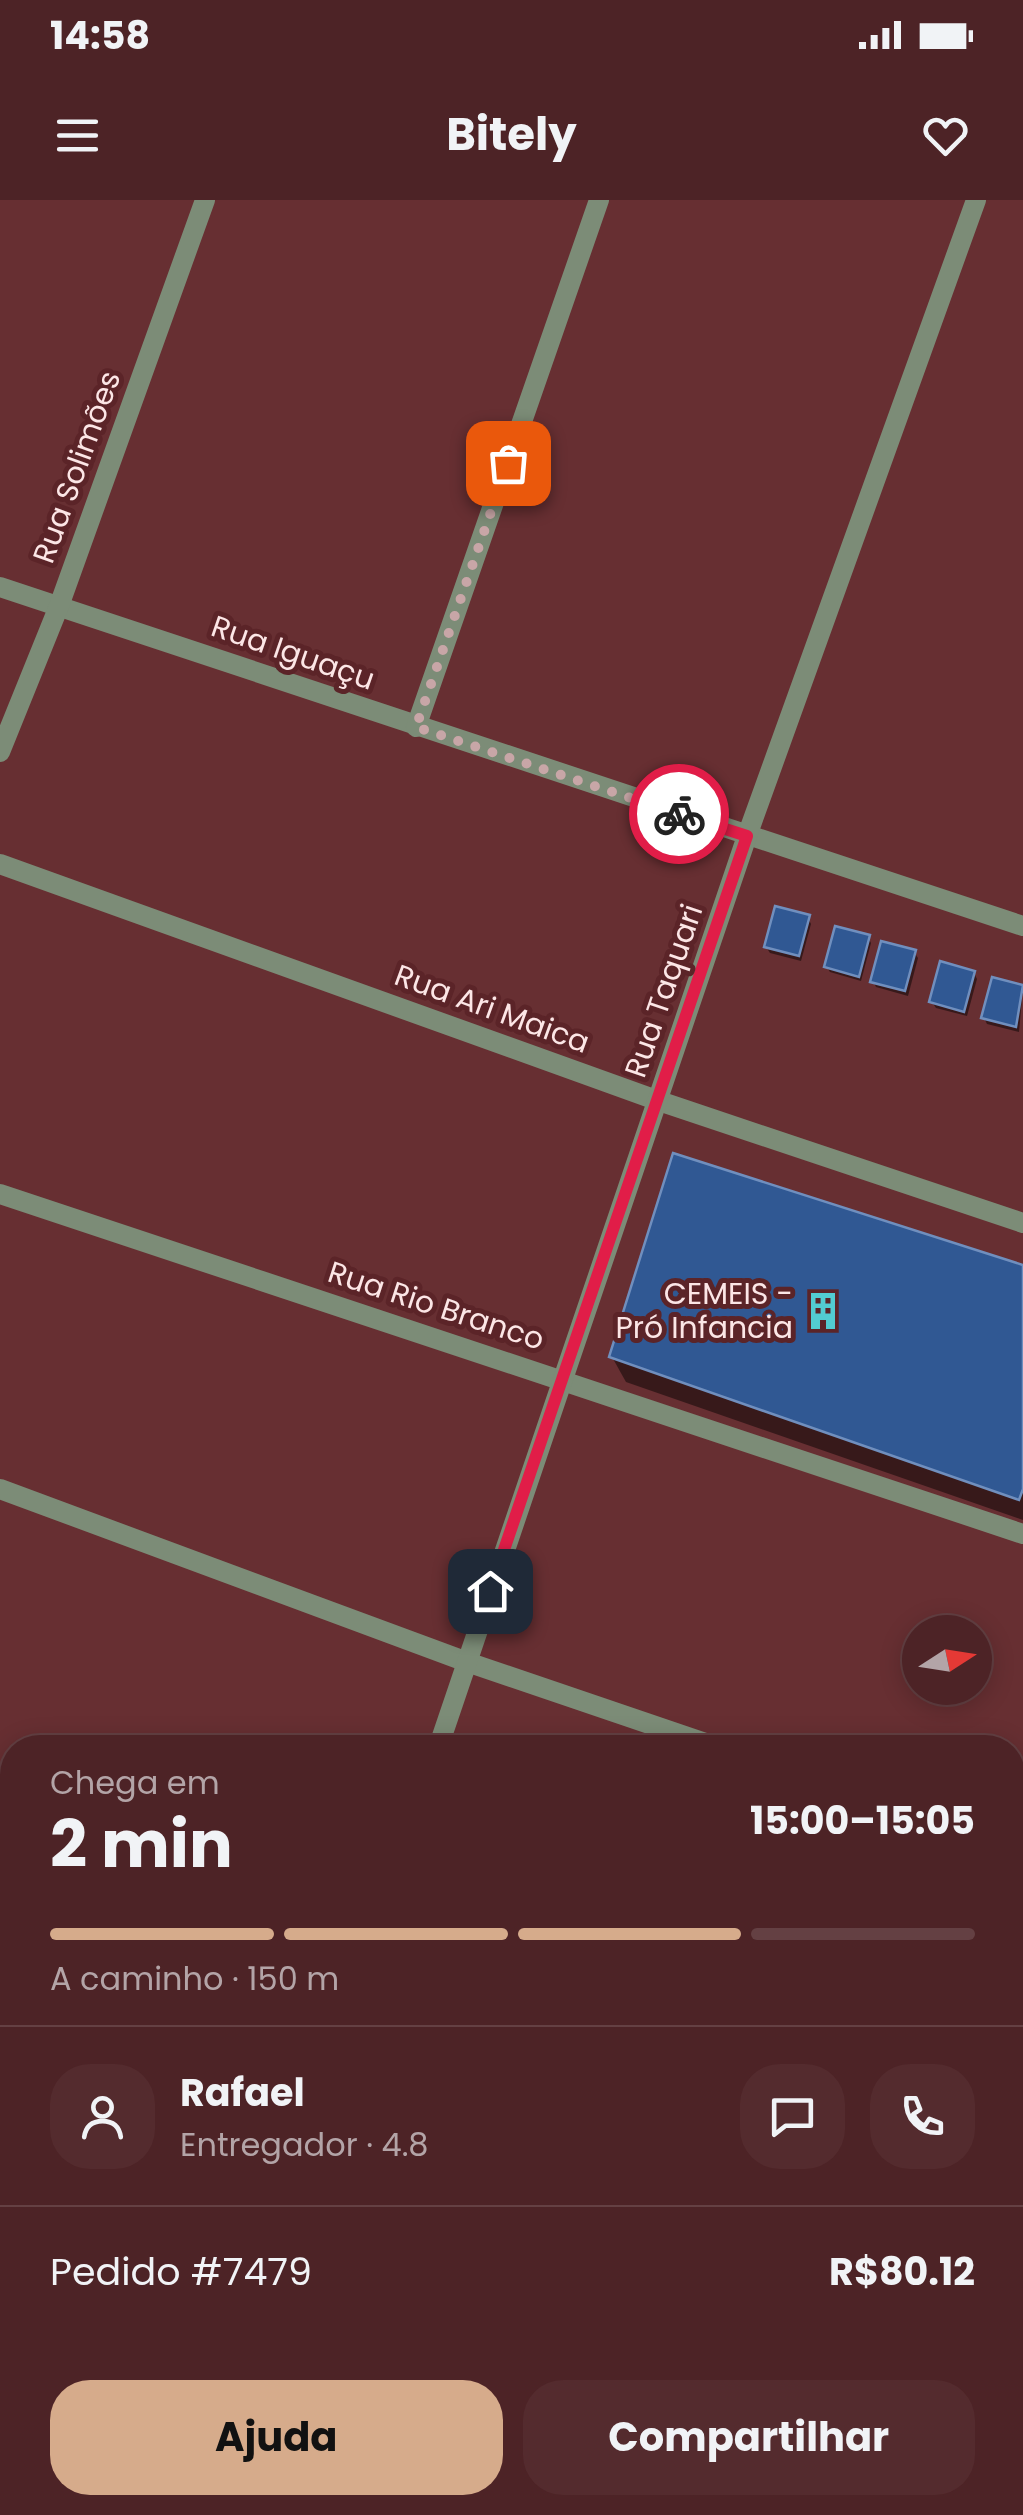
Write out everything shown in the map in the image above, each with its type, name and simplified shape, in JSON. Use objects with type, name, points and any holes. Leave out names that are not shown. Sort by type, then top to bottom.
[{"type":"street","name":"Rua Solimões","points":[[0,752],[59,606],[205,200]]},
{"type":"street","points":[[416,727],[599,200]]},
{"type":"street","name":"Rua Taquari","points":[[442,1735],[747,836],[976,200]]},
{"type":"street","name":"Rua Iguaçu","points":[[0,587],[1023,926]]},
{"type":"street","name":"Rua Ari Maica","points":[[0,864],[658,1101],[1023,1223]]},
{"type":"street","name":"Rua Rio Branco","points":[[0,1194],[1023,1534]]},
{"type":"street","points":[[0,1488],[467,1662],[682,1735]]},
{"type":"building","points":[[775,906],[810,915],[799,956],[764,947]]},
{"type":"building","points":[[835,926],[870,935],[859,977],[824,967]]},
{"type":"building","points":[[881,941],[916,950],[905,991],[870,982]]},
{"type":"building","points":[[940,961],[975,971],[964,1012],[929,1002]]},
{"type":"building","points":[[992,977],[1023,985],[1016,1027],[981,1018]]},
{"type":"building","name":"CEMEIS - Pró Infancia","points":[[673,1153],[1023,1265],[1023,1489],[1019,1500],[609,1357]]},
{"type":"way so far","points":[[508,463],[416,727],[679,814]]},
{"type":"place","name":"CEMEIS - Pró Infancia","points":[[823,1311]]},
{"type":"route","points":[[490,1591],[747,836],[679,814]]}]
